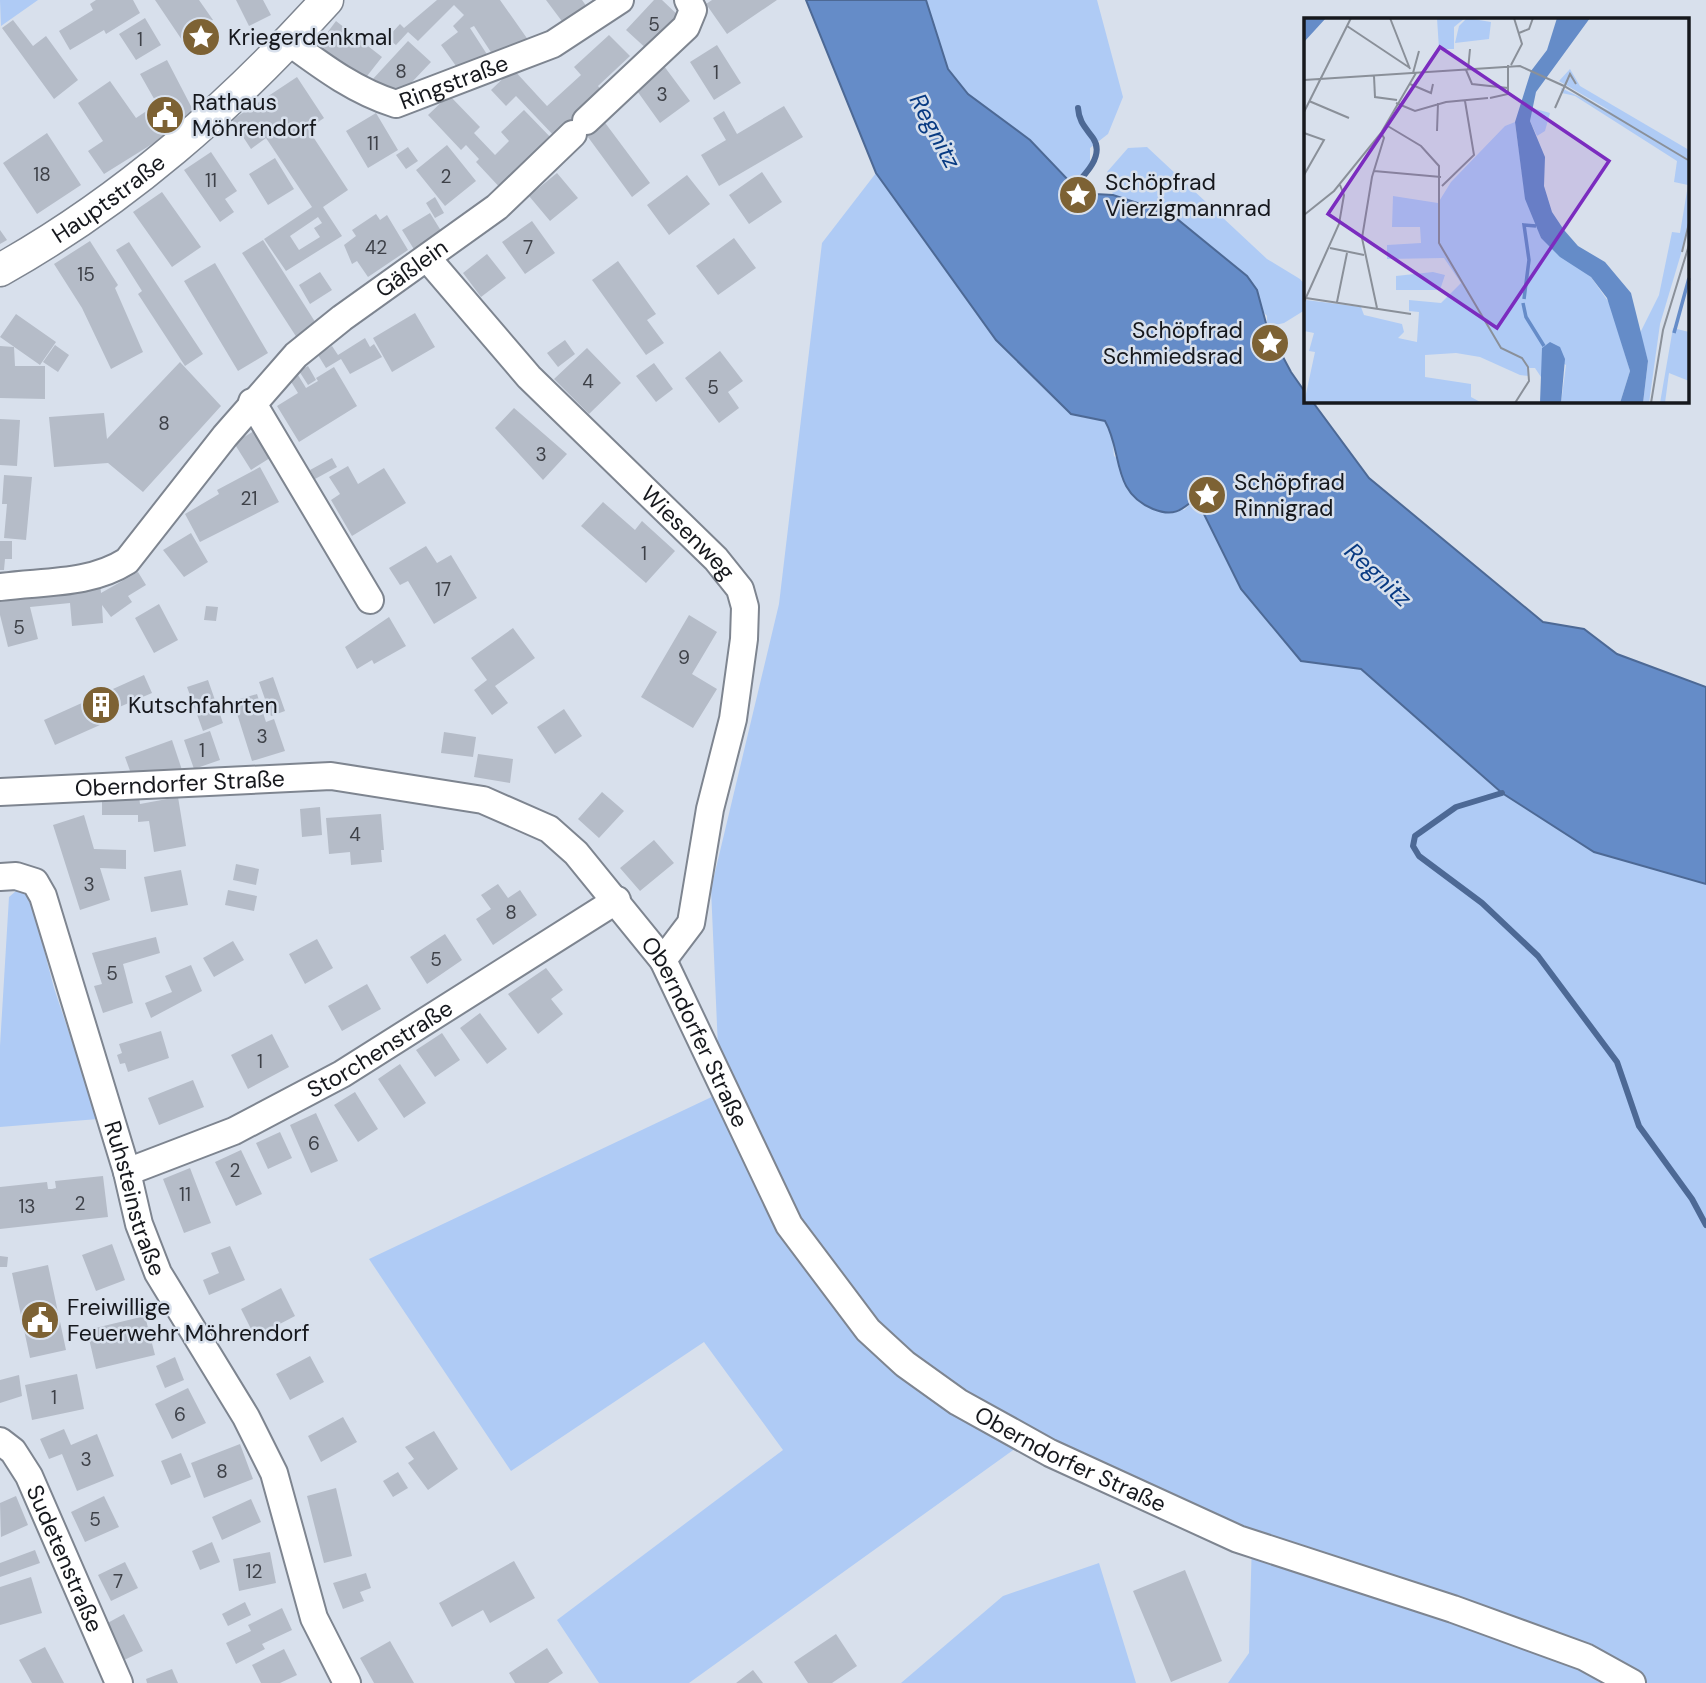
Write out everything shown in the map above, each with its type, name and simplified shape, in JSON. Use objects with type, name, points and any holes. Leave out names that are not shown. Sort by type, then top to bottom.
[{"type":"street","name":"Hauptstraße","points":[[0,270],[51,239],[166,159],[221,110],[327,0]]},
{"type":"street","name":"Ringstraße","points":[[289,42],[361,91],[396,104],[553,44],[620,0]]},
{"type":"street","name":"Gäßlein","points":[[0,587],[85,579],[110,571],[127,561],[252,402],[296,355],[342,318],[428,259],[497,207],[686,27],[693,10],[688,0]]},
{"type":"street","name":"Wiesenweg","points":[[428,259],[529,377],[716,559],[740,589],[745,607],[744,639],[733,719],[710,809],[691,923],[663,960]]},
{"type":"street","points":[[252,402],[370,600]]},
{"type":"street","name":"Oberndorfer Straße","points":[[0,792],[331,776],[483,800],[549,829],[576,853],[617,900],[663,960],[789,1225],[868,1330],[905,1364],[958,1402],[1049,1453],[1238,1539],[1453,1609],[1585,1657],[1632,1683]]},
{"type":"street","name":"Ruhsteinstraße","points":[[0,877],[16,876],[35,882],[43,896],[127,1172],[139,1224],[158,1273],[246,1417],[274,1474],[314,1618],[347,1683]]},
{"type":"street","name":"Storchenstraße","points":[[127,1172],[234,1131],[342,1074],[617,900]]},
{"type":"street","name":"Sudetenstraße","points":[[0,1441],[13,1451],[29,1476],[120,1683]]},
{"type":"shaded area","points":[[0,0],[38,0],[1,26]]},
{"type":"shaded area","points":[[926,0],[1097,0],[1123,97],[1108,134],[1090,148],[1090,167],[1070,182],[1030,140],[968,94],[948,69]]},
{"type":"shaded area","points":[[1147,147],[1267,259],[1300,279],[1304,284],[1304,311],[1284,323],[1267,327],[1267,316],[1171,214],[1113,195],[1107,172],[1128,148]]},
{"type":"shaded area","points":[[876,173],[996,340],[1082,417],[1105,421],[1112,433],[1114,456],[1184,510],[1196,498],[1301,661],[1361,669],[1502,793],[1594,852],[1706,884],[1706,1683],[1228,1683],[1249,1653],[1252,1537],[1016,1448],[689,1683],[599,1683],[557,1620],[783,1450],[704,1342],[511,1471],[369,1259],[720,1093],[711,889],[779,604],[822,243]]},
{"type":"shaded area","points":[[16,891],[26,894],[31,900],[54,988],[98,1119],[0,1127],[0,1046],[9,897]]},
{"type":"shaded area","points":[[1099,1563],[1136,1683],[901,1683],[1003,1596]]},
{"type":"water","name":"Regnitz","points":[[806,0],[926,0],[948,69],[968,94],[1030,140],[1070,182],[1095,194],[1113,195],[1171,214],[1247,276],[1257,290],[1267,327],[1304,391],[1304,402],[1313,402],[1369,478],[1543,622],[1584,629],[1617,654],[1706,687],[1706,884],[1594,852],[1502,793],[1361,669],[1301,661],[1241,589],[1196,498],[1181,509],[1166,512],[1140,502],[1130,492],[1124,482],[1111,433],[1105,421],[1071,414],[996,340],[876,173]]},
{"type":"building","points":[[96,0],[133,0],[140,13],[106,34],[104,30],[70,50],[59,31],[93,10],[90,4]]},
{"type":"building","points":[[155,0],[199,0],[213,20],[182,40]]},
{"type":"building","points":[[236,0],[263,0],[271,15],[249,26]]},
{"type":"building","points":[[437,0],[500,0],[531,44],[496,60],[474,26],[470,28],[490,59],[461,73],[441,45],[458,32],[453,26],[464,15],[454,5],[418,41],[408,32],[396,45],[387,38],[400,24],[404,28]]},
{"type":"building","points":[[546,0],[582,0],[587,7],[564,24]]},
{"type":"building","points":[[654,0],[662,0],[681,18],[649,51],[626,30]]},
{"type":"building","points":[[712,0],[777,0],[727,34],[706,4]]},
{"type":"building","points":[[145,18],[161,45],[136,60],[119,34]]},
{"type":"building","points":[[13,20],[33,46],[46,36],[78,80],[54,99],[2,28]]},
{"type":"building","points":[[336,21],[382,57],[360,85],[315,49]]},
{"type":"building","points":[[609,35],[630,56],[598,86],[605,95],[557,139],[516,96],[506,106],[491,90],[513,69],[547,106],[581,75],[574,67]]},
{"type":"building","points":[[408,41],[431,62],[394,101],[372,80]]},
{"type":"building","points":[[717,45],[741,83],[714,100],[690,62]]},
{"type":"building","name":"Rathaus Möhrendorf","points":[[167,60],[194,112],[173,131],[104,174],[88,151],[103,141],[78,103],[110,81],[136,118],[157,104],[140,74]]},
{"type":"building","points":[[664,66],[690,101],[660,123],[635,88]]},
{"type":"building","points":[[297,77],[324,118],[308,129],[348,190],[323,207],[342,236],[286,271],[264,239],[312,207],[266,138],[251,149],[232,120]],"holes":[[[318,217],[322,223],[314,228],[320,237],[299,250],[290,236]]]},
{"type":"building","points":[[449,95],[480,127],[474,133],[495,155],[509,141],[501,132],[524,110],[556,143],[504,192],[476,162],[479,159],[466,145],[461,150],[428,115]]},
{"type":"building","points":[[784,106],[803,137],[719,186],[701,155],[726,140],[713,118],[724,111],[737,134]]},
{"type":"building","points":[[376,113],[398,150],[368,168],[346,131]]},
{"type":"building","points":[[603,120],[650,183],[632,197],[585,133]]},
{"type":"building","points":[[47,133],[81,185],[37,214],[3,163]]},
{"type":"building","points":[[447,145],[476,181],[445,206],[416,170]]},
{"type":"building","points":[[408,147],[418,161],[406,169],[396,155]]},
{"type":"building","points":[[211,152],[237,191],[225,199],[234,212],[220,222],[184,170]]},
{"type":"building","points":[[275,158],[294,189],[268,205],[249,174]]},
{"type":"building","points":[[762,172],[782,202],[749,224],[729,195]]},
{"type":"building","points":[[557,173],[578,198],[550,221],[529,196]]},
{"type":"building","points":[[687,175],[710,204],[669,235],[647,205]]},
{"type":"building","points":[[162,192],[201,247],[172,267],[133,212]]},
{"type":"building","points":[[435,197],[444,213],[435,218],[426,203]]},
{"type":"building","points":[[430,213],[443,234],[415,251],[402,230]]},
{"type":"building","points":[[376,214],[380,220],[387,215],[408,250],[368,277],[357,261],[352,264],[344,245],[356,236],[352,230]]},
{"type":"building","points":[[532,221],[555,253],[525,274],[502,242]]},
{"type":"building","points":[[0,230],[7,240],[0,244]]},
{"type":"building","points":[[734,238],[756,268],[718,295],[696,266]]},
{"type":"building","points":[[263,240],[319,328],[299,341],[242,253]]},
{"type":"building","points":[[90,241],[118,285],[115,288],[143,352],[111,369],[82,308],[54,264]]},
{"type":"building","points":[[129,242],[203,354],[185,366],[138,294],[142,291],[116,250]]},
{"type":"building","points":[[487,254],[506,278],[481,297],[463,273]]},
{"type":"building","points":[[618,261],[656,314],[647,320],[664,343],[646,355],[592,280]]},
{"type":"building","points":[[215,263],[268,353],[238,371],[184,281]]},
{"type":"building","points":[[320,272],[332,290],[310,304],[299,285]]},
{"type":"building","points":[[415,313],[435,347],[392,372],[373,338]]},
{"type":"building","points":[[16,314],[56,342],[40,365],[0,337]]},
{"type":"building","points":[[365,338],[370,347],[374,344],[382,357],[350,374],[341,359],[326,368],[318,355],[332,346],[338,355]]},
{"type":"building","points":[[565,340],[575,354],[558,367],[547,353]]},
{"type":"building","points":[[55,345],[69,355],[58,372],[43,362]]},
{"type":"building","points":[[0,346],[14,347],[15,366],[45,366],[45,399],[0,398]]},
{"type":"building","points":[[587,348],[621,383],[589,414],[554,379]]},
{"type":"building","points":[[720,351],[743,381],[728,392],[739,408],[719,423],[685,378]]},
{"type":"building","points":[[180,362],[221,406],[143,492],[108,463],[54,467],[49,417],[104,413],[107,439]]},
{"type":"building","points":[[654,363],[673,389],[656,402],[636,376]]},
{"type":"building","points":[[308,366],[316,380],[308,385],[299,371]]},
{"type":"building","points":[[334,367],[357,406],[299,442],[277,406],[298,393],[290,380],[298,375],[306,388]]},
{"type":"building","points":[[514,408],[567,454],[543,480],[495,428]]},
{"type":"building","points":[[0,419],[20,420],[17,466],[0,465]]},
{"type":"building","points":[[254,431],[270,458],[251,470],[234,443]]},
{"type":"building","points":[[332,458],[337,467],[315,479],[310,470]]},
{"type":"building","points":[[348,466],[358,484],[384,468],[406,503],[352,536],[331,500],[340,494],[329,477]]},
{"type":"building","points":[[260,467],[279,502],[200,542],[185,514],[219,494],[217,490]]},
{"type":"building","points":[[4,475],[32,477],[26,540],[4,538],[7,504],[2,504]]},
{"type":"building","points":[[603,502],[635,530],[642,521],[675,551],[646,583],[581,526]]},
{"type":"building","points":[[191,533],[208,562],[184,577],[163,550]]},
{"type":"building","points":[[0,541],[12,541],[12,559],[5,559],[4,570],[0,570]]},
{"type":"building","points":[[426,546],[437,563],[451,555],[477,598],[434,624],[408,581],[400,585],[389,568]]},
{"type":"building","points":[[138,572],[146,585],[128,596],[132,602],[111,617],[102,605],[103,623],[72,626],[70,603],[30,607],[38,639],[8,647],[0,615],[0,595],[100,581],[101,593]]},
{"type":"building","points":[[159,604],[178,640],[154,653],[135,618]]},
{"type":"building","points":[[206,606],[218,607],[216,621],[204,620]]},
{"type":"building","points":[[689,615],[717,632],[692,674],[717,689],[693,728],[641,697]]},
{"type":"building","points":[[389,617],[406,646],[374,664],[372,660],[357,669],[345,647]]},
{"type":"building","points":[[513,628],[535,658],[495,686],[508,703],[492,715],[474,690],[487,680],[471,658]]},
{"type":"building","name":"Kutschfahrten","points":[[144,675],[152,693],[96,717],[100,725],[55,745],[44,720]]},
{"type":"building","points":[[273,677],[285,711],[271,716],[259,682]]},
{"type":"building","points":[[208,680],[223,723],[203,731],[187,687]]},
{"type":"building","points":[[257,694],[266,722],[274,719],[285,751],[252,761],[233,701]]},
{"type":"building","points":[[564,709],[582,736],[555,754],[537,727]]},
{"type":"building","points":[[210,731],[220,760],[194,769],[184,740]]},
{"type":"building","points":[[444,732],[476,737],[473,757],[441,753]]},
{"type":"building","points":[[172,740],[182,770],[150,782],[134,782],[125,757]]},
{"type":"building","points":[[478,754],[513,759],[510,783],[474,777]]},
{"type":"building","points":[[602,792],[624,811],[599,838],[578,819]]},
{"type":"building","points":[[102,797],[139,797],[140,804],[178,797],[186,846],[154,852],[149,821],[138,822],[138,815],[102,815]]},
{"type":"building","points":[[320,807],[322,835],[302,837],[300,809]]},
{"type":"building","points":[[381,814],[384,850],[381,850],[382,862],[351,865],[350,852],[329,854],[326,818]]},
{"type":"building","points":[[84,815],[94,849],[126,850],[126,869],[100,868],[110,900],[80,910],[53,825]]},
{"type":"building","points":[[654,840],[674,863],[640,891],[620,868]]},
{"type":"building","points":[[236,864],[259,869],[256,885],[233,880]]},
{"type":"building","points":[[181,870],[188,905],[151,912],[144,877]]},
{"type":"building","points":[[498,884],[508,898],[520,890],[537,915],[493,945],[476,919],[491,909],[481,895]]},
{"type":"building","points":[[228,890],[257,896],[254,911],[225,905]]},
{"type":"building","points":[[445,934],[462,960],[427,984],[410,957]]},
{"type":"building","points":[[156,937],[160,953],[123,964],[133,1003],[103,1013],[94,986],[102,984],[92,953]]},
{"type":"building","points":[[317,939],[333,968],[305,984],[289,954]]},
{"type":"building","points":[[233,941],[244,960],[214,977],[203,958]]},
{"type":"building","points":[[191,965],[202,991],[151,1018],[145,1003],[172,992],[165,976]]},
{"type":"building","points":[[546,968],[563,990],[551,999],[563,1014],[538,1034],[508,994]]},
{"type":"building","points":[[367,984],[381,1009],[342,1031],[328,1006]]},
{"type":"building","points":[[480,1013],[507,1049],[487,1064],[460,1028]]},
{"type":"building","points":[[161,1031],[169,1058],[128,1072],[125,1063],[120,1064],[117,1055],[122,1053],[119,1044]]},
{"type":"building","points":[[442,1033],[460,1060],[435,1077],[416,1050]]},
{"type":"building","points":[[272,1034],[289,1067],[248,1089],[231,1055]]},
{"type":"building","points":[[400,1064],[426,1103],[404,1118],[378,1079]]},
{"type":"building","points":[[193,1080],[204,1107],[159,1125],[148,1098]]},
{"type":"building","points":[[355,1092],[378,1129],[358,1142],[334,1105]]},
{"type":"building","points":[[316,1113],[338,1161],[311,1173],[290,1125]]},
{"type":"building","points":[[280,1132],[292,1158],[268,1169],[256,1143]]},
{"type":"building","points":[[241,1150],[262,1194],[236,1206],[215,1162]]},
{"type":"building","points":[[190,1168],[211,1223],[184,1233],[163,1179]]},
{"type":"building","points":[[103,1176],[108,1217],[0,1229],[0,1187],[47,1182],[48,1189],[52,1189],[56,1188],[55,1181]]},
{"type":"building","points":[[112,1244],[125,1280],[96,1291],[82,1255]]},
{"type":"building","points":[[230,1246],[245,1280],[209,1295],[203,1280],[219,1273],[211,1253]]},
{"type":"building","points":[[0,1256],[8,1257],[7,1267],[0,1267]]},
{"type":"building","name":"Freiwillige Feuerwehr Möhrendorf","points":[[48,1265],[66,1350],[30,1358],[12,1273]]},
{"type":"building","points":[[281,1288],[295,1316],[255,1337],[241,1309]]},
{"type":"building","points":[[145,1316],[155,1355],[96,1369],[87,1330]]},
{"type":"building","points":[[310,1356],[324,1382],[290,1400],[276,1374]]},
{"type":"building","points":[[175,1357],[184,1380],[165,1388],[156,1366]]},
{"type":"building","points":[[77,1374],[84,1409],[32,1420],[25,1385]]},
{"type":"building","points":[[19,1375],[22,1396],[0,1403],[0,1380]]},
{"type":"building","points":[[188,1388],[206,1423],[172,1439],[155,1404]]},
{"type":"building","points":[[343,1417],[357,1442],[321,1462],[308,1436]]},
{"type":"building","points":[[64,1429],[71,1445],[97,1434],[114,1476],[77,1491],[62,1454],[49,1459],[40,1439]]},
{"type":"building","points":[[434,1431],[458,1469],[428,1490],[408,1463],[414,1459],[405,1447]]},
{"type":"building","points":[[240,1444],[253,1479],[204,1498],[191,1463]]},
{"type":"building","points":[[181,1453],[191,1477],[171,1485],[161,1461]]},
{"type":"building","points":[[398,1472],[408,1488],[393,1497],[383,1481]]},
{"type":"building","points":[[336,1488],[352,1556],[324,1563],[307,1496]]},
{"type":"building","points":[[16,1496],[28,1525],[1,1537],[0,1503]]},
{"type":"building","points":[[104,1496],[119,1527],[85,1542],[71,1512]]},
{"type":"building","points":[[251,1499],[261,1522],[222,1540],[212,1517]]},
{"type":"building","points":[[212,1542],[220,1562],[200,1570],[192,1551]]},
{"type":"building","points":[[35,1550],[40,1563],[0,1577],[0,1563]]},
{"type":"building","points":[[270,1552],[276,1583],[239,1591],[233,1559]]},
{"type":"building","points":[[514,1561],[535,1598],[490,1623],[483,1610],[452,1627],[439,1603]]},
{"type":"building","points":[[125,1562],[138,1588],[111,1601],[98,1575]]},
{"type":"building","points":[[1185,1570],[1222,1661],[1171,1682],[1133,1591]]},
{"type":"building","points":[[366,1573],[371,1588],[360,1592],[364,1601],[343,1609],[333,1583]]},
{"type":"building","points":[[31,1577],[42,1613],[0,1625],[0,1587]]},
{"type":"building","points":[[245,1602],[251,1615],[228,1626],[222,1614]]},
{"type":"building","points":[[282,1608],[292,1630],[262,1644],[265,1649],[236,1664],[226,1643],[251,1631],[248,1625]]},
{"type":"building","points":[[124,1614],[143,1651],[122,1661],[104,1625]]},
{"type":"building","points":[[836,1634],[857,1666],[832,1683],[808,1683],[794,1662]]},
{"type":"building","points":[[390,1641],[414,1683],[374,1683],[360,1658]]},
{"type":"building","points":[[45,1647],[64,1683],[32,1683],[19,1660]]},
{"type":"building","points":[[547,1648],[563,1673],[548,1683],[515,1683],[509,1673]]},
{"type":"building","points":[[284,1649],[297,1675],[280,1683],[261,1683],[252,1665]]},
{"type":"building","points":[[172,1669],[178,1683],[147,1683],[146,1679]]},
{"type":"building","points":[[753,1670],[763,1683],[736,1683]]},
{"type":"waterway","points":[[1074,186],[1092,164],[1097,151],[1093,138],[1081,121],[1078,108]]},
{"type":"waterway","points":[[1502,793],[1456,807],[1415,836],[1413,846],[1419,856],[1482,903],[1538,956],[1617,1062],[1639,1126],[1692,1199],[1706,1225]]},
{"type":"place","name":"Kriegerdenkmal","points":[[201,37]]},
{"type":"place","name":"Rathaus Möhrendorf","points":[[165,115]]},
{"type":"place","name":"Schöpfrad Vierzigmannrad","points":[[1078,195]]},
{"type":"place","name":"Schöpfrad Schmiedsrad","points":[[1270,343]]},
{"type":"place","name":"Schöpfrad Rinnigrad","points":[[1207,495]]},
{"type":"place","name":"Kutschfahrten","points":[[101,705]]},
{"type":"place","name":"Freiwillige Feuerwehr Möhrendorf","points":[[40,1320]]}]
